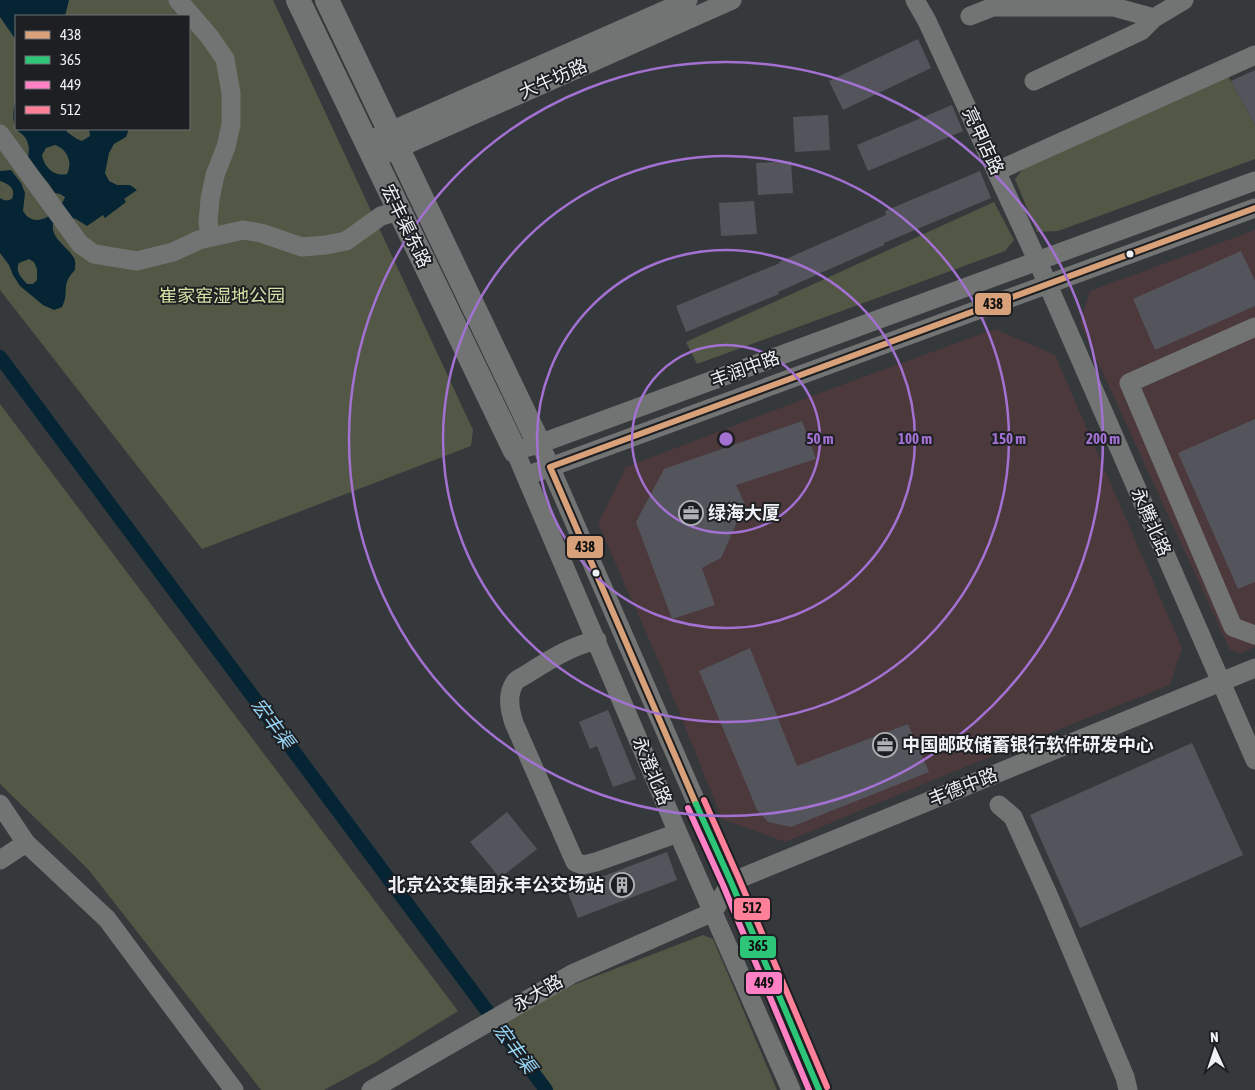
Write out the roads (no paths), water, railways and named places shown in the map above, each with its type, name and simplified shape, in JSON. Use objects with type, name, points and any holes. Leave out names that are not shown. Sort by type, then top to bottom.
[{"type":"main road","name":"宏丰渠东路","points":[[298,0],[516,451]]},
{"type":"main road","name":"宏丰渠东路","points":[[326,0],[539,444]]},
{"type":"street","points":[[178,0],[209,36],[224,59],[231,93],[231,125],[226,147],[215,175],[210,199],[208,222],[210,237]]},
{"type":"street","name":"大牛坊路","points":[[370,150],[688,0]]},
{"type":"street","name":"大牛坊路","points":[[393,139],[732,0]]},
{"type":"street","name":"亮甲店路","points":[[914,0],[927,21],[1047,285]]},
{"type":"street","points":[[1141,0],[1154,18]]},
{"type":"street","points":[[1034,81],[1142,31],[1154,18],[1184,0]]},
{"type":"street","points":[[970,16],[993,7],[1114,7],[1154,18]]},
{"type":"street","points":[[997,172],[1255,55]]},
{"type":"street","points":[[0,134],[80,244],[94,254],[137,261],[173,252],[198,240],[243,230],[261,233],[302,247],[326,245],[346,241],[381,216],[399,210]]},
{"type":"street","name":"丰润中路","points":[[516,451],[1038,262],[1255,181]]},
{"type":"street","name":"丰润中路","points":[[526,476],[1255,208]]},
{"type":"street","name":"永腾北路","points":[[1047,285],[1255,760]]},
{"type":"street","points":[[1255,327],[1130,383],[1233,627],[1255,635]]},
{"type":"street","name":"永澄北路","points":[[539,444],[731,882],[819,1090]]},
{"type":"street","name":"永澄北路","points":[[516,451],[678,833],[791,1090]]},
{"type":"street","points":[[597,640],[553,657],[515,682],[511,691],[509,707],[514,723],[576,862],[583,864],[596,862],[678,833]]},
{"type":"street","name":"丰德中路","points":[[731,882],[1255,668]]},
{"type":"street","points":[[0,804],[26,842],[107,919],[234,1090]]},
{"type":"street","points":[[1000,805],[1013,817],[1125,1077],[1128,1090]]},
{"type":"street","points":[[0,860],[26,842]]},
{"type":"street","points":[[714,912],[731,882]]},
{"type":"street","name":"永大路","points":[[371,1090],[572,974],[714,912]]},
{"type":"water","points":[[0,0],[69,0],[65,15],[15,15],[15,39],[0,17]]},
{"type":"water","points":[[15,105],[15,125],[13,118]]},
{"type":"water","points":[[18,130],[66,130],[82,141],[90,136],[89,130],[129,130],[126,137],[114,144],[109,153],[105,173],[109,181],[117,185],[130,185],[137,190],[124,199],[126,202],[105,218],[103,215],[87,226],[76,219],[65,216],[53,224],[54,234],[74,258],[75,264],[75,270],[70,275],[66,284],[62,307],[54,310],[43,305],[20,286],[0,253],[0,198],[3,200],[12,199],[13,192],[9,185],[0,181],[0,171],[11,170],[21,183],[25,193],[23,211],[27,217],[33,220],[39,220],[50,215],[59,207],[65,197],[55,193],[28,160],[29,148],[24,136]],"holes":[[[55,145],[68,156],[69,169],[67,174],[62,175],[50,170],[43,159],[42,155],[46,148]],[[29,259],[34,262],[37,269],[37,280],[33,284],[27,284],[19,274],[19,263]]]},
{"type":"waterway","name":"宏丰渠","points":[[0,357],[546,1090]]},
{"type":"place","name":"绿海大厦","points":[[691,513]]},
{"type":"place","name":"中国邮政储蓄银行软件研发中心","points":[[885,745]]},
{"type":"place","name":"北京公交集团永丰公交场站","points":[[622,885]]},
{"type":"park label","name":"崔家窑湿地公园","points":[[222,296]]}]
